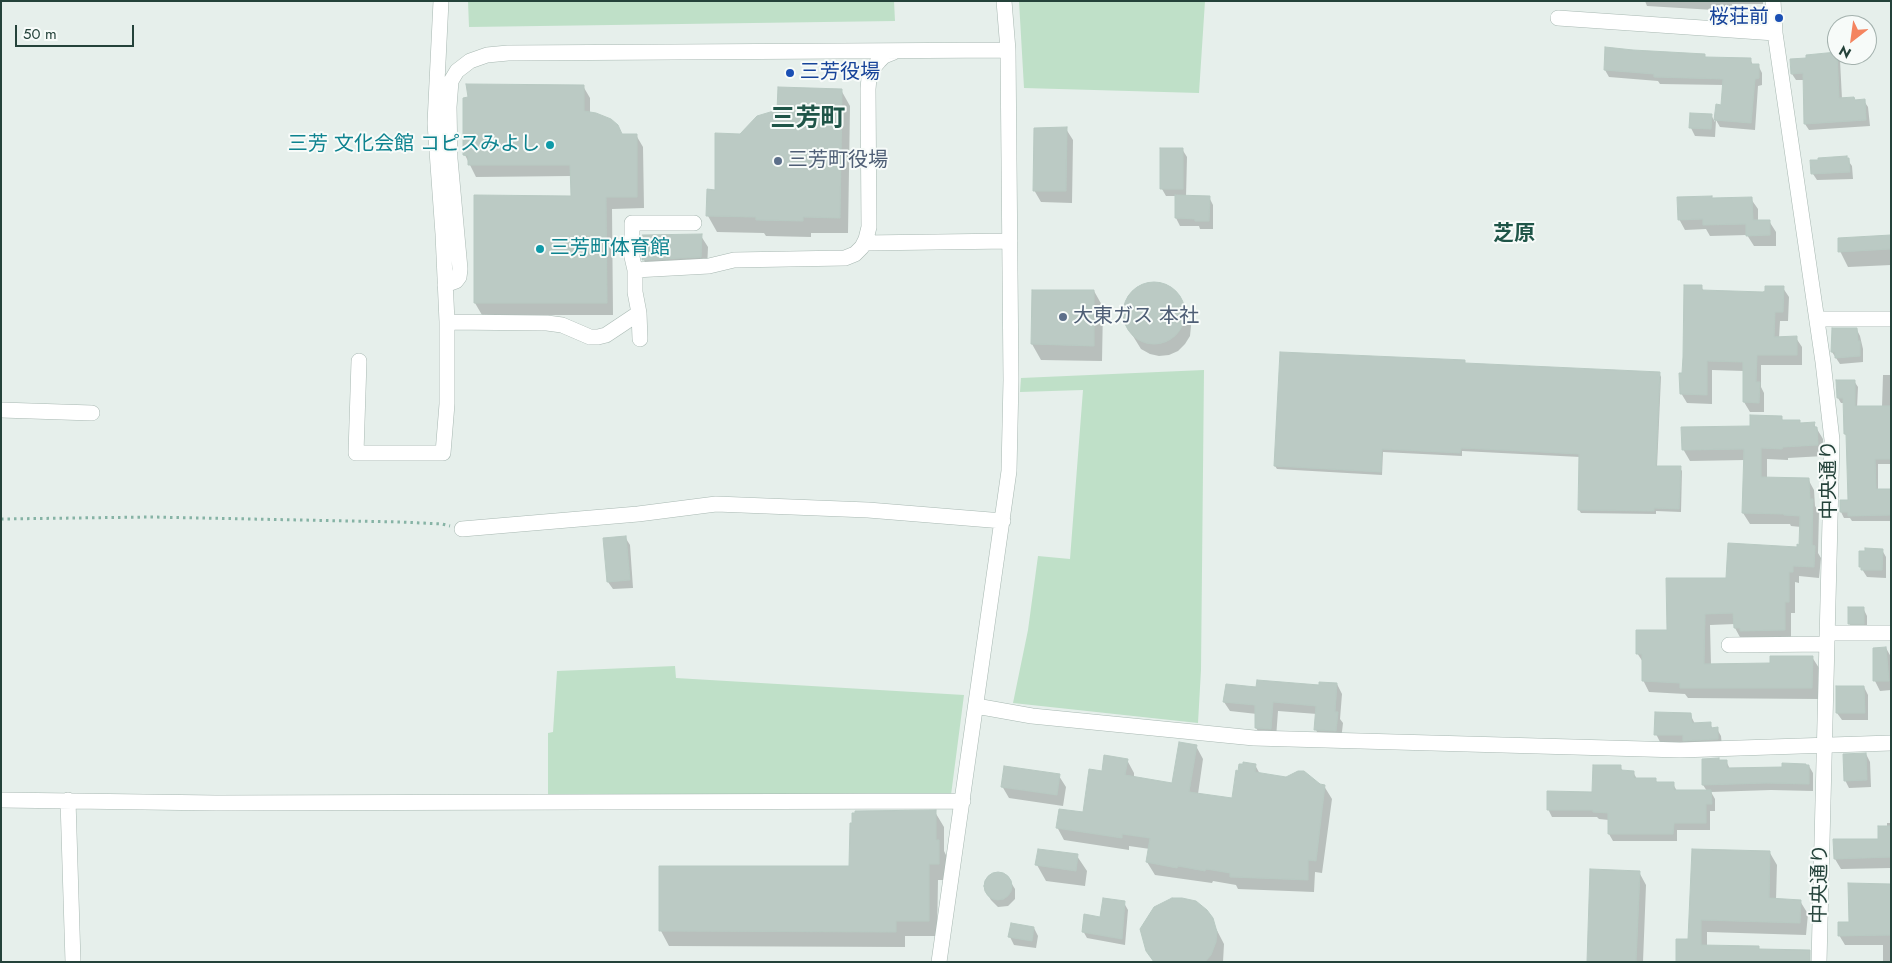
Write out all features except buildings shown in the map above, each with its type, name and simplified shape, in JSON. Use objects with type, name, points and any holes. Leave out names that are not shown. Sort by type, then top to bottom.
[{"type":"street","points":[[359,361],[356,453],[443,453],[447,404],[447,322],[435,123],[442,1]]},
{"type":"street","points":[[940,962],[1008,471],[1012,380],[1008,50],[1004,1]]},
{"type":"street","name":"中央通り","points":[[1772,1],[1775,33],[1818,319],[1832,440],[1819,962]]},
{"type":"street","points":[[1558,18],[1775,33]]},
{"type":"street","points":[[445,285],[456,281],[459,277],[460,269],[450,159],[449,107],[451,81],[457,71],[470,61],[487,55],[508,53],[1008,50]]},
{"type":"street","points":[[635,270],[709,266],[734,260],[844,258],[856,254],[864,243],[869,227],[868,99],[870,78],[873,68],[884,56],[896,51]]},
{"type":"street","points":[[640,339],[635,292],[635,270],[632,257],[632,223],[694,223]]},
{"type":"street","points":[[864,243],[1010,241]]},
{"type":"street","points":[[447,322],[562,324],[590,337],[598,337],[606,335],[638,313]]},
{"type":"street","points":[[1818,319],[1891,319]]},
{"type":"street","points":[[1,410],[92,413]]},
{"type":"street","points":[[462,529],[638,514],[716,504],[868,510],[1002,521]]},
{"type":"street","points":[[1729,645],[1891,633]]},
{"type":"street","points":[[976,706],[1032,716],[1254,738],[1680,750],[1891,743]]},
{"type":"street","points":[[1,800],[216,803],[963,801]]},
{"type":"street","points":[[68,800],[73,962]]},
{"type":"path","points":[[1,519],[151,517],[326,520],[442,524],[462,529]]},
{"type":"green space","points":[[468,1],[894,1],[895,21],[469,27]]},
{"type":"green space","points":[[1019,1],[1205,1],[1199,93],[1024,88]]},
{"type":"green space","points":[[1204,370],[1201,670],[1198,723],[1013,703],[1028,630],[1038,556],[1070,559],[1083,390],[1020,392],[1021,378]]},
{"type":"green space","points":[[675,666],[676,678],[964,695],[951,795],[548,796],[548,733],[553,732],[557,671]]},
{"type":"place","name":"桜荘前","points":[[1779,18]]},
{"type":"place","name":"三芳役場","points":[[790,73]]},
{"type":"place","name":"三芳 文化会館 コピスみよし","points":[[550,145]]},
{"type":"place","name":"三芳町役場","points":[[778,161]]},
{"type":"place","name":"三芳町体育館","points":[[540,249]]},
{"type":"place","name":"大東ガス 本社","points":[[1063,317]]},
{"type":"district","name":"三芳町","points":[[808,120]]},
{"type":"district","name":"芝原","points":[[1514,235]]}]
